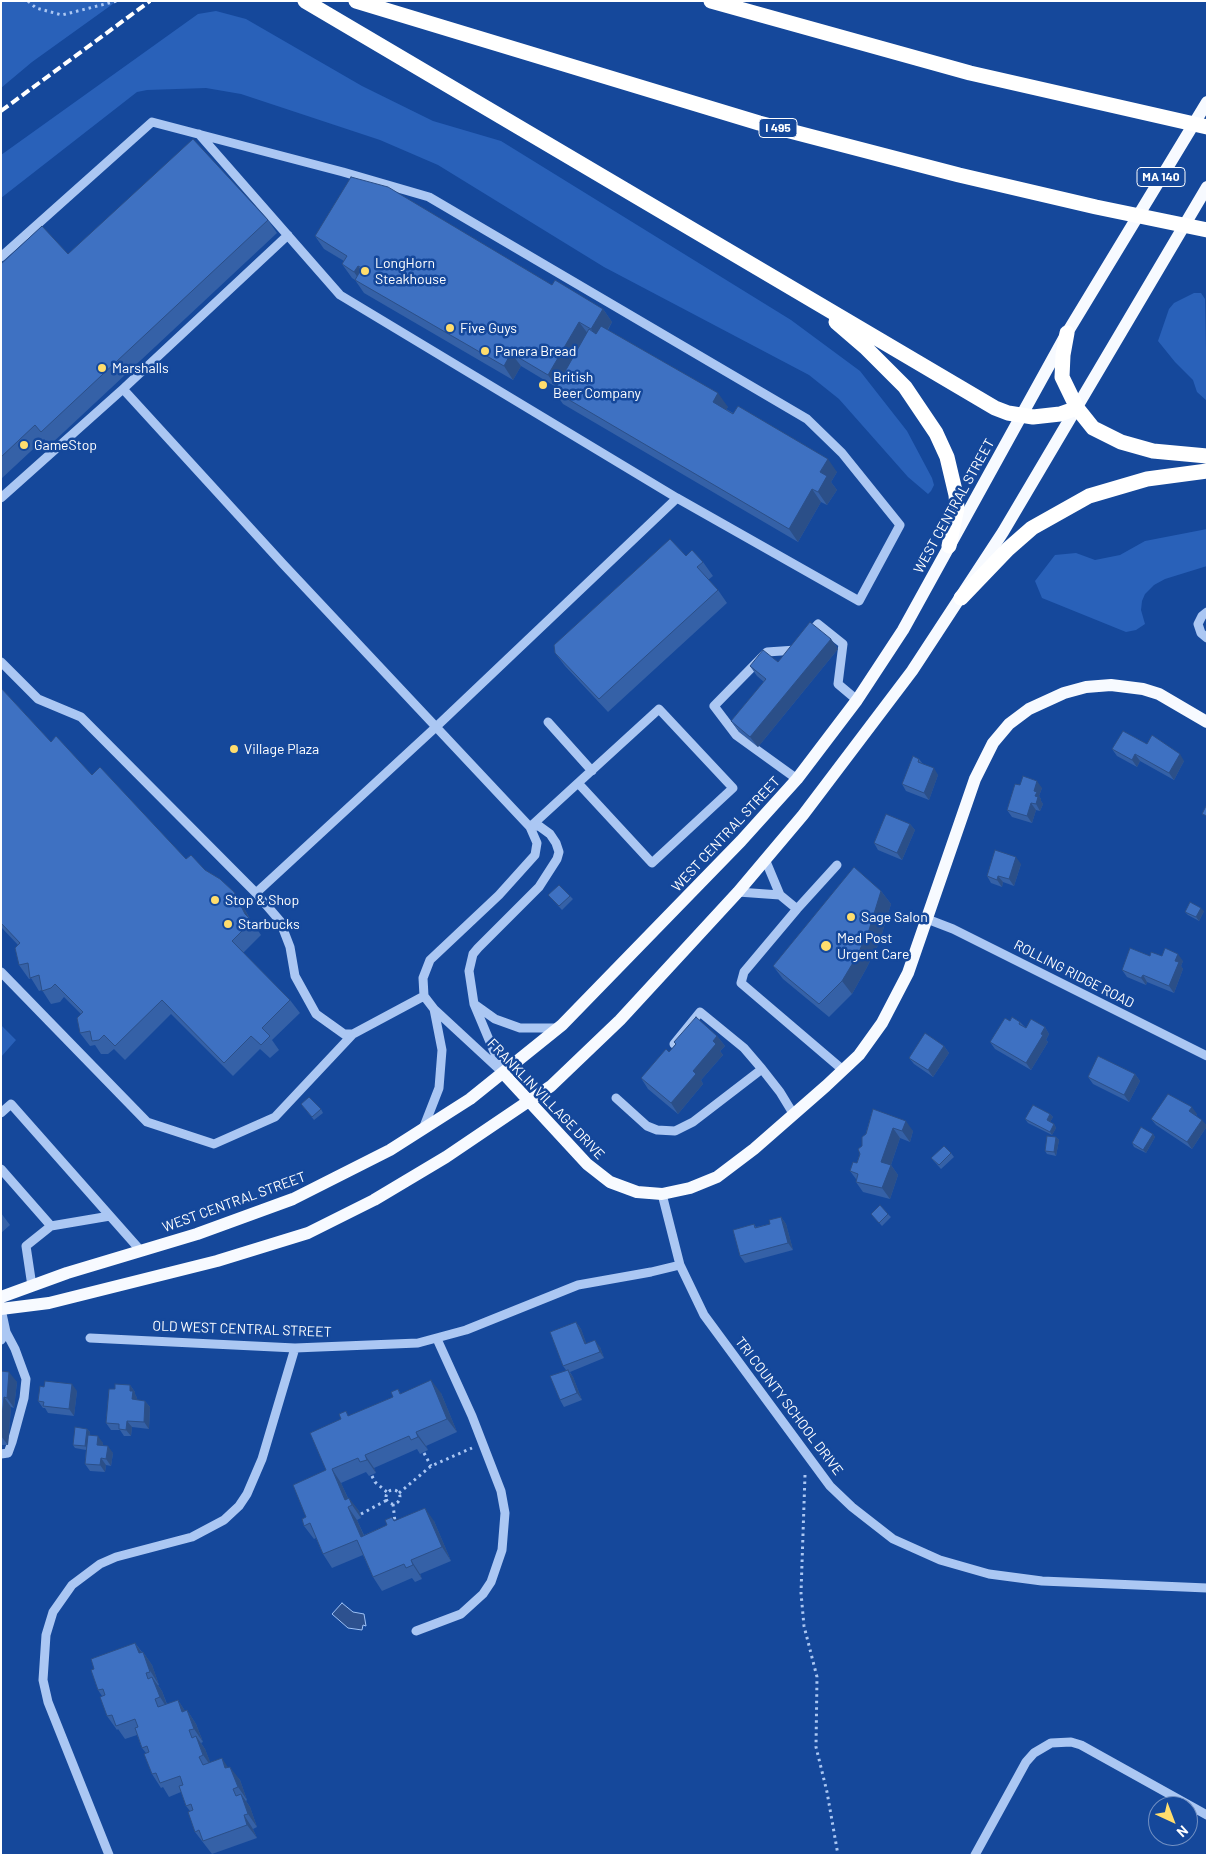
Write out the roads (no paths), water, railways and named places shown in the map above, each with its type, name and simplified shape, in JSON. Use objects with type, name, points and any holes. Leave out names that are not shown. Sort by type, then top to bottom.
[{"type":"highway","points":[[305,1],[995,408],[1021,416],[1046,416],[1076,408]]},
{"type":"highway","name":"I 495","points":[[356,1],[759,123],[977,179],[1207,230]]},
{"type":"highway","points":[[711,1],[970,73],[1207,127]]},
{"type":"highway","points":[[802,294],[865,347],[905,387],[936,433],[947,457],[956,495],[957,508],[949,546]]},
{"type":"highway","points":[[1068,333],[1062,355],[1062,378],[1076,408],[1093,428],[1121,442],[1152,451],[1207,456]]},
{"type":"highway","points":[[961,598],[1026,534],[1089,496],[1128,484],[1207,471]]},
{"type":"main road","name":"WEST CENTRAL STREET","points":[[1,1297],[294,1199],[390,1150],[470,1099],[558,1028],[715,868],[797,779],[857,700],[903,630],[1068,333],[1207,102]]},
{"type":"main road","name":"MA 140","points":[[1,1309],[49,1302],[217,1261],[308,1233],[390,1191],[453,1153],[550,1086],[620,1020],[738,892],[876,720],[961,598],[1207,187]]},
{"type":"main road","points":[[662,1194],[699,1186],[717,1177],[794,1115],[843,1070],[872,1038],[892,1006],[908,973],[975,779],[994,743],[1018,716],[1040,703],[1064,693],[1086,687],[1111,685],[1143,689],[1159,694],[1206,722]]},
{"type":"main road","name":"FRANKLIN VILLAGE DRIVE","points":[[503,1073],[579,1156],[602,1177],[638,1192],[662,1194]]},
{"type":"street","points":[[1,257],[152,122],[199,134],[429,197],[807,418],[842,454],[900,525],[859,601],[677,498],[340,295],[199,134]]},
{"type":"street","points":[[1,498],[123,390],[288,236]]},
{"type":"street","points":[[1,972],[147,1122],[214,1144],[275,1117],[353,1034],[424,996],[423,978],[430,960],[498,895],[535,855],[537,843],[530,827],[437,726],[282,564],[123,390]]},
{"type":"street","points":[[256,894],[437,726],[677,498]]},
{"type":"street","points":[[1207,612],[1202,616],[1198,624],[1201,632],[1207,638]]},
{"type":"street","points":[[797,779],[736,735],[714,706],[767,652],[795,652],[818,624],[843,644],[838,684],[857,700]]},
{"type":"street","points":[[1,662],[38,699],[81,717],[256,894],[280,921],[290,947],[295,976],[316,1014],[344,1034],[353,1034]]},
{"type":"street","points":[[530,827],[578,783],[592,771],[659,709],[733,788],[652,863],[578,783]]},
{"type":"street","points":[[548,722],[592,771]]},
{"type":"street","points":[[503,1073],[474,1004],[468,971],[473,954],[539,888],[557,859],[559,852],[550,834],[539,826],[530,827]]},
{"type":"street","points":[[765,859],[780,895],[796,909]]},
{"type":"street","points":[[837,865],[796,909],[744,972],[742,983],[843,1070]]},
{"type":"street","points":[[738,892],[780,895]]},
{"type":"street","name":"ROLLING RIDGE ROAD","points":[[927,919],[953,928],[1207,1056]]},
{"type":"street","name":"FRANKLIN VILLAGE DRIVE","points":[[424,996],[434,1009],[503,1073]]},
{"type":"street","points":[[474,1004],[495,1019],[520,1028],[558,1028]]},
{"type":"street","points":[[423,1129],[439,1088],[442,1050],[434,1009]]},
{"type":"street","points":[[674,1044],[700,1012],[744,1048],[780,1092],[794,1115]]},
{"type":"street","points":[[616,1098],[648,1126],[657,1130],[675,1131],[693,1122],[762,1069]]},
{"type":"street","points":[[1,1114],[10,1104],[141,1251]]},
{"type":"street","points":[[1,1169],[51,1226]]},
{"type":"street","name":"TRI COUNTY SCHOOL DRIVE","points":[[662,1194],[680,1265],[704,1316],[830,1486],[882,1531],[907,1547],[962,1568],[989,1574],[1042,1581],[1207,1588]]},
{"type":"street","points":[[32,1286],[26,1246],[51,1226],[110,1216]]},
{"type":"street","name":"OLD WEST CENTRAL STREET","points":[[90,1338],[295,1348],[399,1345],[436,1338],[474,1327],[578,1285],[680,1265]]},
{"type":"street","points":[[1,1309],[4,1336],[15,1349],[26,1379],[22,1408],[12,1442],[8,1453],[1,1454]]},
{"type":"street","points":[[416,1631],[460,1614],[483,1594],[491,1582],[499,1558],[505,1513],[501,1491],[483,1443],[436,1338]]},
{"type":"street","points":[[109,1855],[48,1702],[43,1680],[46,1635],[53,1612],[72,1585],[100,1564],[116,1557],[192,1537],[224,1520],[239,1506],[247,1494],[262,1459],[295,1348]]},
{"type":"street","points":[[975,1855],[1026,1762],[1034,1753],[1050,1743],[1071,1742],[1081,1745],[1207,1815]]},
{"type":"railway","points":[[1,111],[150,1]]},
{"type":"place","name":"LongHorn Steakhouse","points":[[365,271]]},
{"type":"place","name":"Five Guys","points":[[450,328]]},
{"type":"place","name":"Panera Bread","points":[[485,351]]},
{"type":"place","name":"Marshalls","points":[[102,368]]},
{"type":"place","name":"British Beer Company","points":[[543,385]]},
{"type":"place","name":"GameStop","points":[[24,445]]},
{"type":"place","name":"Village Plaza","points":[[234,749]]},
{"type":"place","name":"Stop & Shop","points":[[215,900]]},
{"type":"place","name":"Sage Salon","points":[[851,917]]},
{"type":"place","name":"Starbucks","points":[[228,924]]},
{"type":"place","name":"Med Post Urgent Care","points":[[826,946]]}]
